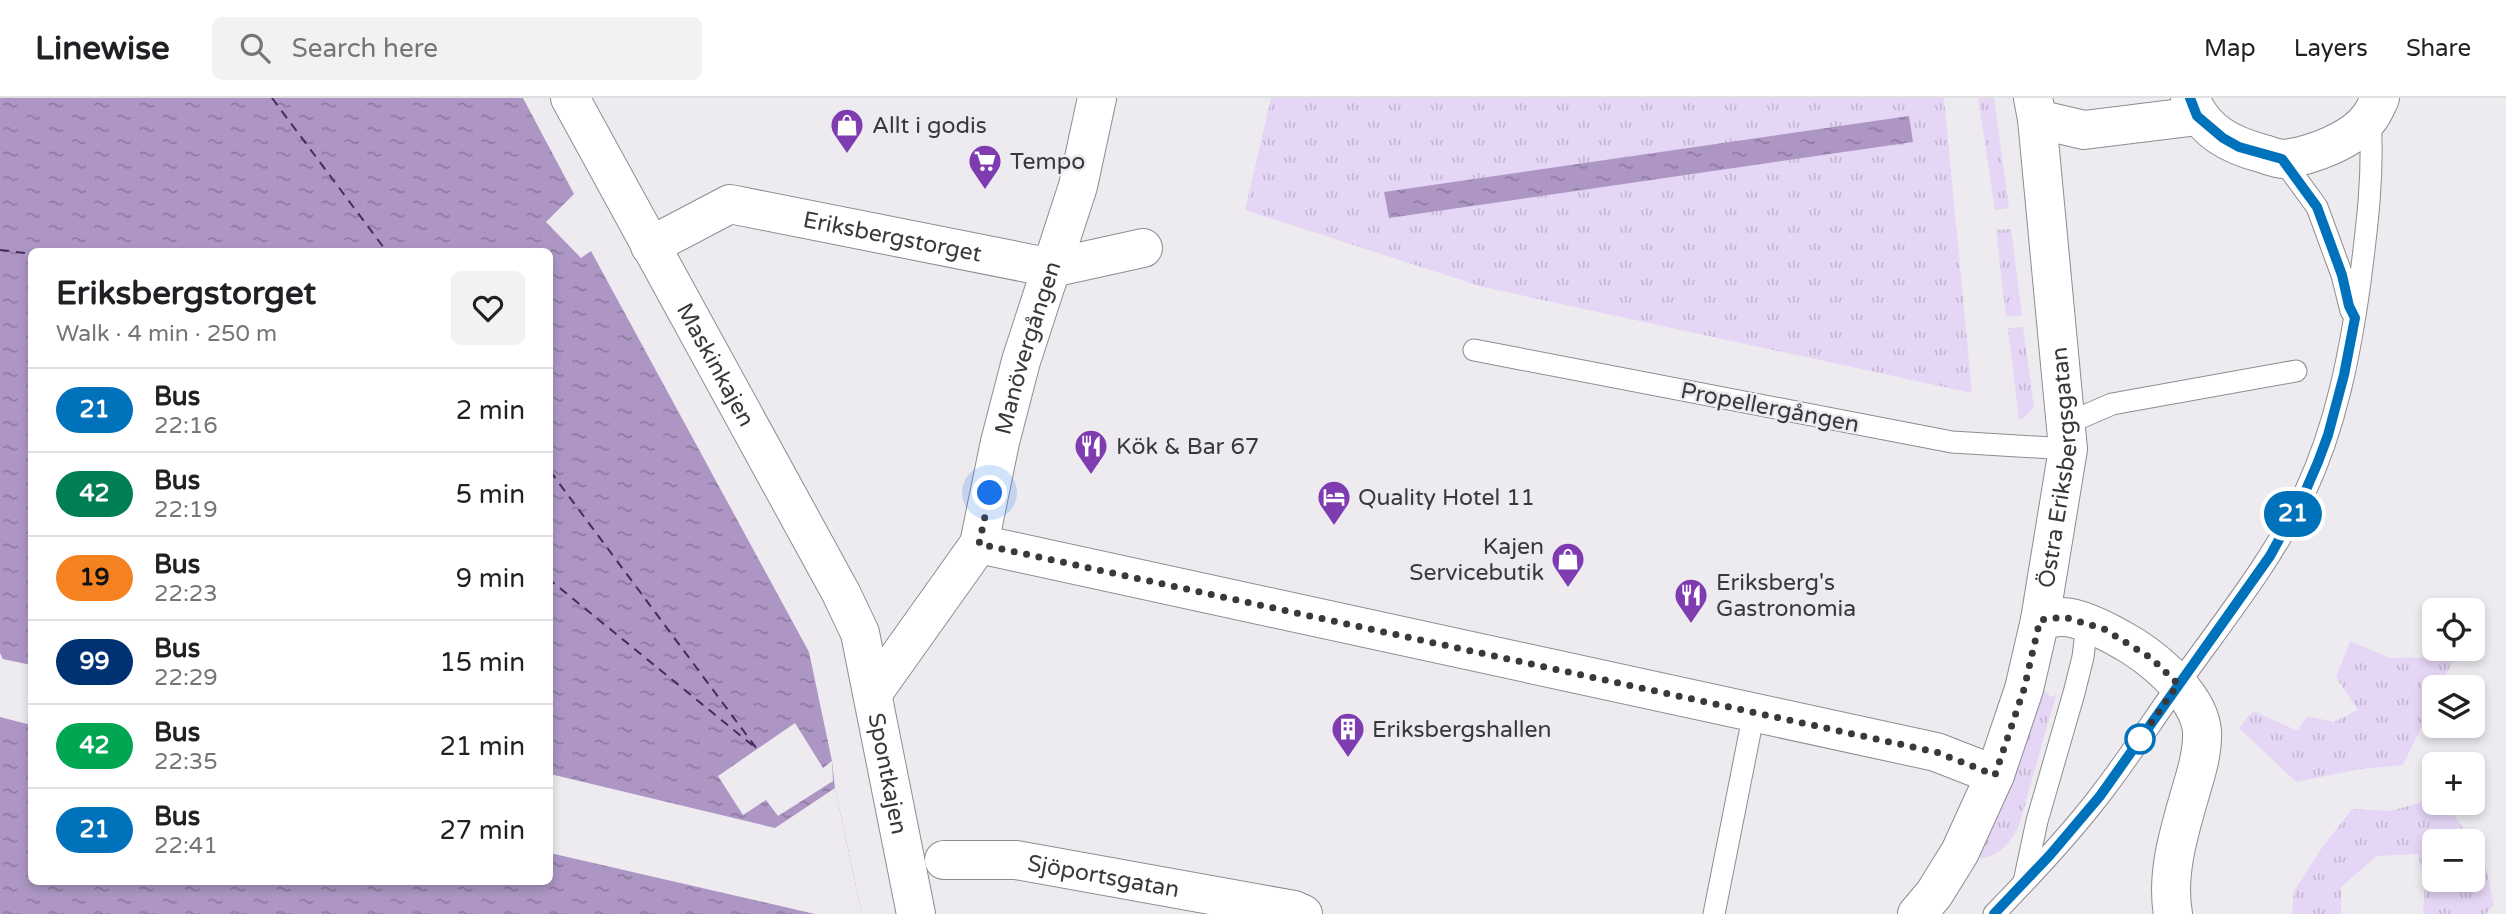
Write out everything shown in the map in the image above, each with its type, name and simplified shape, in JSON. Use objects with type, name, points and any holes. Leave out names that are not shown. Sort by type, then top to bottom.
[{"type":"street","name":"Maskinkajen","points":[[570,98],[841,593],[860,633]]},
{"type":"street","name":"Manövergången","points":[[873,693],[979,544],[1000,442],[1021,361],[1078,186],[1097,98]]},
{"type":"street","points":[[2044,105],[2084,130],[2194,107],[2223,138],[2239,147],[2282,159],[2322,150],[2353,133],[2378,103]]},
{"type":"street","name":"Östra Eriksbergsgatan","points":[[1917,914],[1934,894],[1960,852],[1995,775],[2024,689],[2040,620],[2067,437],[2044,105]]},
{"type":"street","name":"Eriksbergstorget","points":[[650,246],[730,204],[1052,268],[1143,248]]},
{"type":"street","points":[[979,544],[1936,752],[1995,775]]},
{"type":"street","points":[[2040,620],[2064,617],[2104,629],[2151,658],[2178,684],[2198,715],[2202,732],[2198,766],[2175,854],[2170,898],[2173,914]]},
{"type":"street","name":"Spontkajen","points":[[860,633],[916,914]]},
{"type":"street","name":"Sjöportsgatan","points":[[944,860],[1016,860],[1294,910],[1303,914]]},
{"type":"lane","points":[[1994,914],[2100,796],[2270,556],[2305,492],[2328,435],[2355,318],[2378,103]]},
{"type":"lane","points":[[2282,159],[2317,207],[2355,318]]},
{"type":"lane","name":"Propellergången","points":[[1474,350],[1952,442],[2067,437]]},
{"type":"lane","points":[[2067,437],[2112,404],[2296,371]]},
{"type":"lane","points":[[2023,884],[2037,821],[2083,657],[2087,624]]},
{"type":"lane","points":[[1714,914],[1754,712]]},
{"type":"green space","points":[[1271,98],[1944,98],[1972,393],[1483,287],[1245,210]]},
{"type":"green space","points":[[1978,98],[1994,98],[2009,208],[1995,210]]},
{"type":"green space","points":[[2011,229],[2022,315],[2006,317],[1996,230]]},
{"type":"green space","points":[[2023,327],[2034,407],[2023,419],[2019,419],[2008,328]]},
{"type":"green space","points":[[2350,641],[2390,658],[2452,661],[2446,675],[2422,675],[2422,726],[2403,765],[2360,769],[2296,782],[2239,728],[2253,711],[2298,731],[2307,716],[2334,722],[2358,710],[2336,677]]},
{"type":"green space","points":[[2040,686],[2051,697],[2056,695],[2020,822],[2006,846],[1989,857],[1982,858],[1977,855]]},
{"type":"green space","points":[[2422,802],[2422,815],[2454,815],[2464,829],[2422,829],[2422,871],[2418,854],[2377,856],[2341,887],[2341,914],[2292,914],[2294,891],[2321,849],[2352,809],[2390,811]]},
{"type":"green space","points":[[2485,863],[2494,905],[2486,914],[2423,914],[2424,892],[2485,892]]},
{"type":"water","points":[[0,98],[523,98],[574,194],[546,222],[581,258],[591,251],[809,652],[862,914],[0,914]]},
{"type":"water","points":[[1909,116],[1913,142],[1389,218],[1384,192]]},
{"type":"pier","points":[[0,653],[3,659],[28,664],[28,724],[0,717]]},
{"type":"pier","points":[[795,723],[823,768],[832,761],[833,781],[778,816],[766,800],[743,815],[718,776]]},
{"type":"pier","points":[[553,775],[775,828],[835,788],[862,914],[815,914],[553,854]]},
{"type":"ferry route","points":[[272,98],[384,248]]},
{"type":"ferry route","points":[[0,250],[28,254]]},
{"type":"ferry route","points":[[553,475],[757,749],[553,582]]},
{"type":"bus line","name":"21","points":[[1994,914],[2050,855],[2100,796],[2270,556],[2305,492],[2328,435],[2338,400],[2355,318],[2317,207],[2282,159],[2239,147],[2223,138],[2197,116],[2190,98]]},
{"type":"place","name":"Allt i godis","points":[[847,155]]},
{"type":"place","name":"Tempo","points":[[985,191]]},
{"type":"place","name":"Kök & Bar 67","points":[[1091,476]]},
{"type":"place","name":"Quality Hotel 11","points":[[1334,527]]},
{"type":"place","name":"Kajen Servicebutik","points":[[1568,589]]},
{"type":"place","name":"Eriksberg's Gastronomia","points":[[1691,625]]},
{"type":"place","name":"Eriksbergshallen","points":[[1348,759]]},
{"type":"route","points":[[990,493],[979,544],[1936,752],[1995,775],[2024,689],[2040,620],[2064,617],[2104,629],[2151,658],[2178,684],[2140,739]]}]
